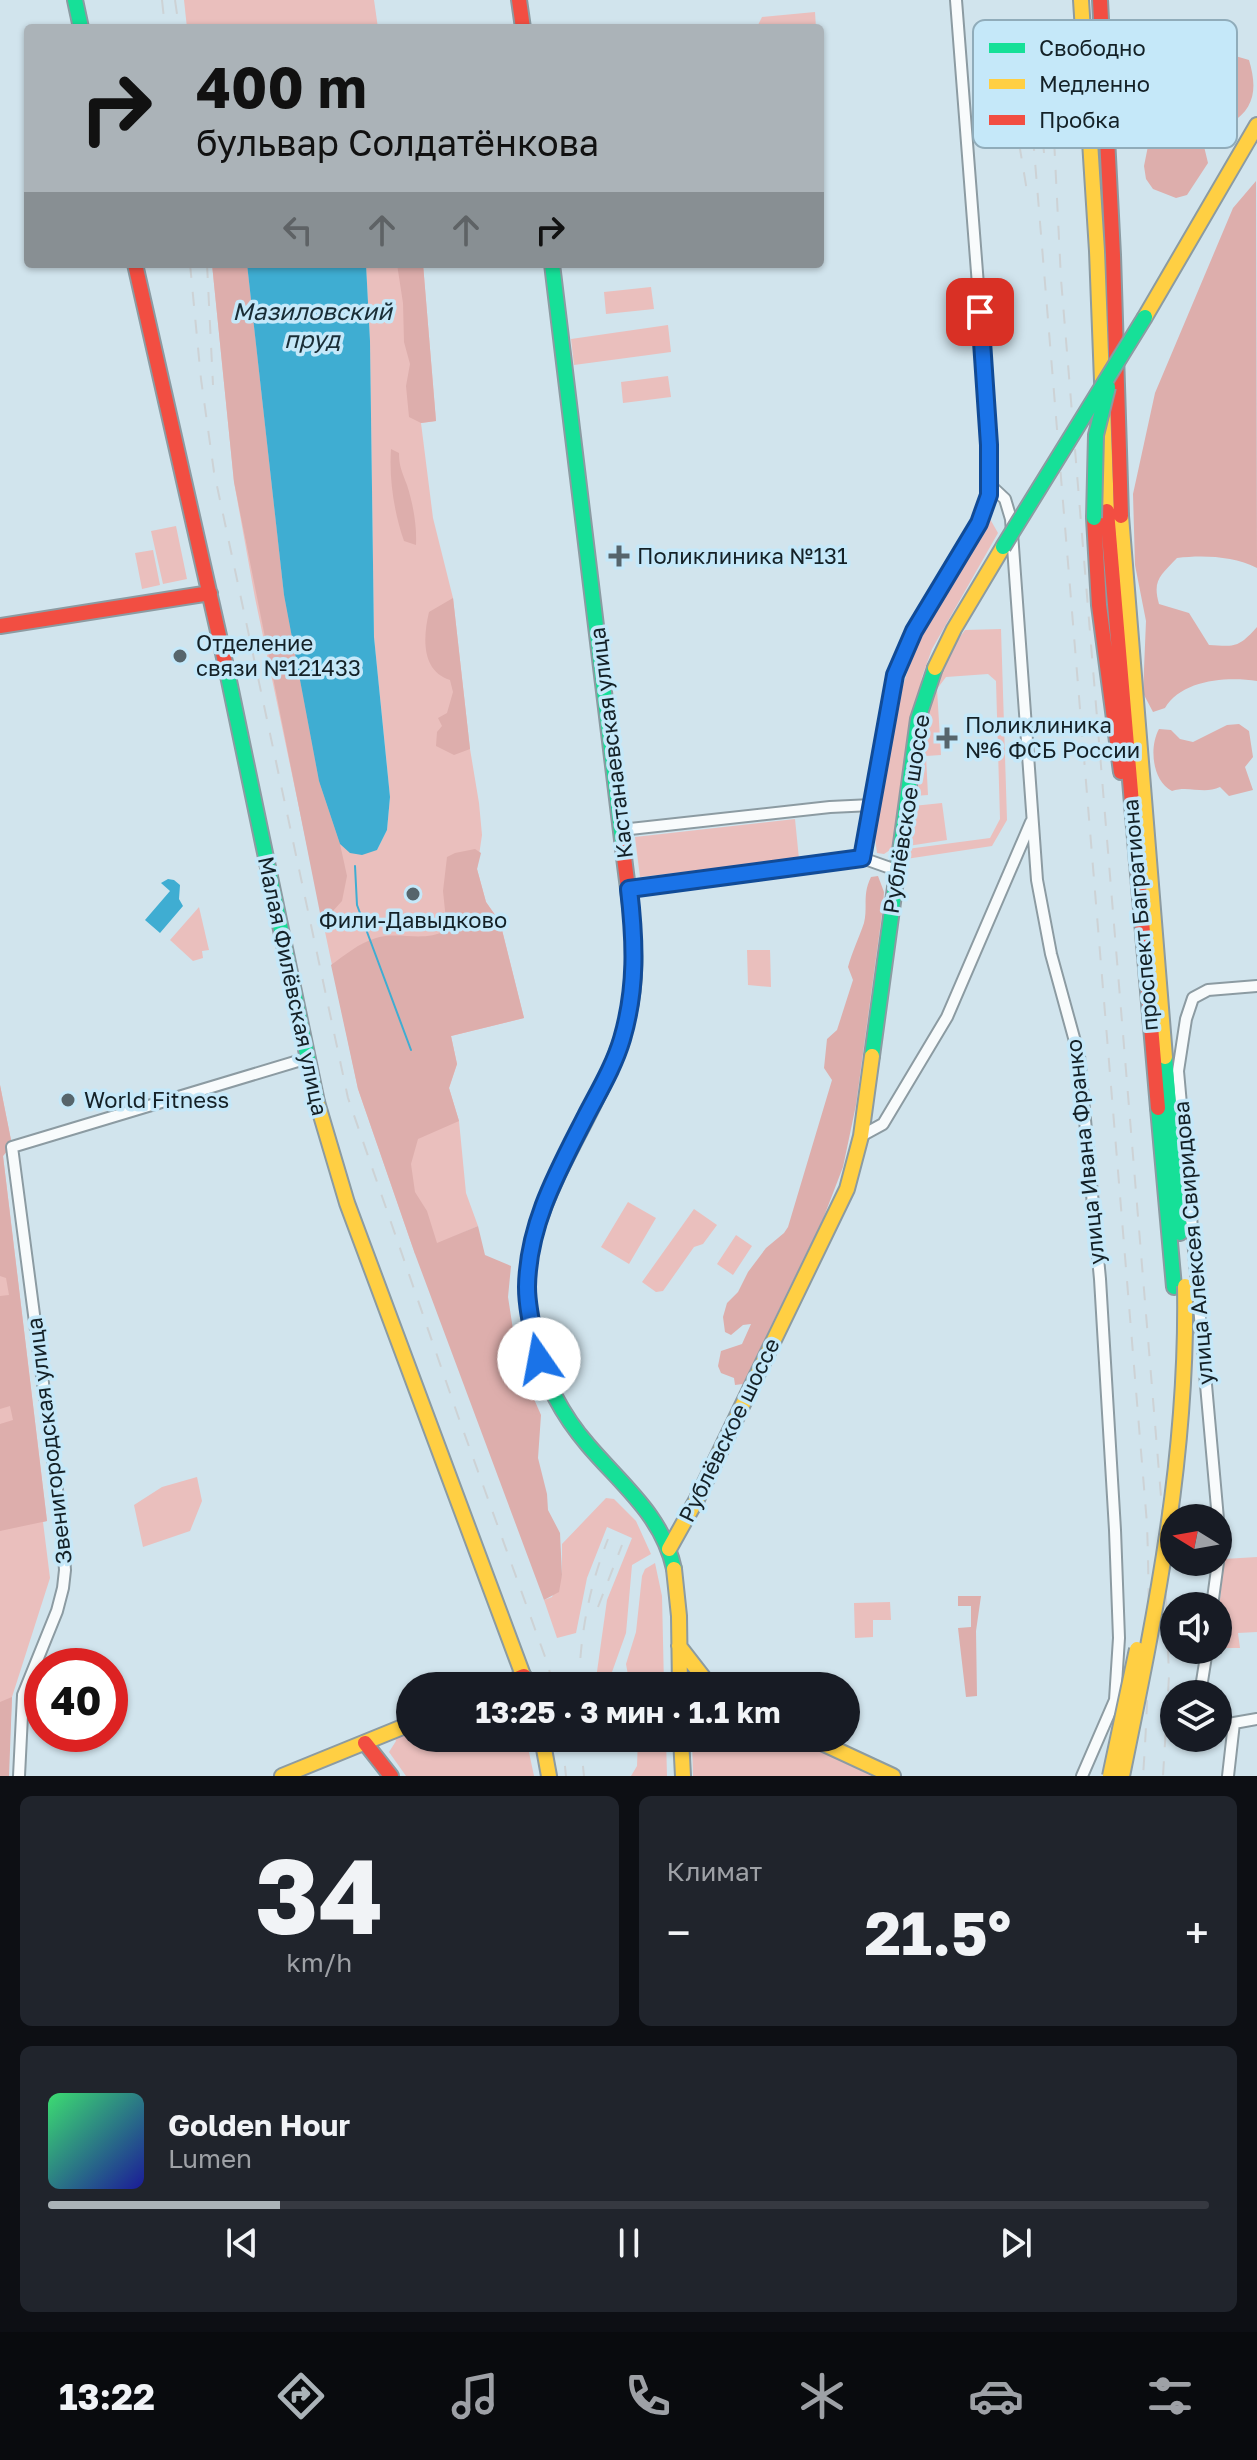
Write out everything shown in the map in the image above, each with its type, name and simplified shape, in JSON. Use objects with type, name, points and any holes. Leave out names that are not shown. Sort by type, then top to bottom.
[{"type":"street","points":[[75,0],[80,24]]},
{"type":"street","points":[[519,0],[522,24]]},
{"type":"street","points":[[862,858],[889,702],[902,656],[979,523],[990,485],[956,0]]},
{"type":"street","name":"проспект Багратиона","points":[[1081,0],[1082,20]]},
{"type":"street","name":"проспект Багратиона","points":[[1100,0],[1101,20]]},
{"type":"street","name":"Рублёвское шоссе","points":[[669,1549],[697,1499],[840,1205],[861,1136],[918,719],[946,639],[1145,317],[1257,125]]},
{"type":"street","name":"проспект Багратиона","points":[[1090,148],[1105,486],[1133,833],[1187,1334],[1178,1467],[1162,1582],[1122,1776]]},
{"type":"street","name":"проспект Багратиона","points":[[1108,148],[1119,500],[1180,1286],[1168,1464],[1152,1578],[1110,1776]]},
{"type":"street","name":"Малая Филёвская улица","points":[[136,268],[210,593],[321,1120],[347,1203],[522,1672]]},
{"type":"street","name":"Кастанаевская улица","points":[[552,268],[629,889],[635,965],[622,1040],[543,1203],[530,1259],[528,1303],[539,1359],[554,1396],[585,1442],[651,1516],[669,1549],[675,1574],[680,1672]]},
{"type":"street","points":[[1120,357],[1097,425],[1093,470],[1094,518],[1099,605],[1116,745],[1133,833]]},
{"type":"street","name":"улица Ивана Франко","points":[[990,485],[1005,499],[1011,519],[1037,880],[1051,954],[1079,1056],[1100,1279],[1119,1638],[1115,1700],[1082,1776]]},
{"type":"street","points":[[0,626],[210,593]]},
{"type":"street","points":[[621,830],[872,805]]},
{"type":"street","points":[[861,1136],[883,1124],[947,1017],[1033,818]]},
{"type":"street","points":[[629,889],[862,858],[896,870]]},
{"type":"street","name":"улица Алексея Свиридова","points":[[1217,1504],[1178,1071],[1186,1019],[1193,998],[1208,990],[1257,986]]},
{"type":"street","name":"Звенигородская улица","points":[[19,1776],[23,1695],[57,1611],[65,1570],[12,1147],[308,1058]]},
{"type":"street","points":[[679,1646],[699,1672]]},
{"type":"street","points":[[1228,1776],[1234,1723],[1257,1719]]},
{"type":"street","points":[[282,1776],[396,1730]]},
{"type":"street","points":[[365,1743],[391,1776]]},
{"type":"street","points":[[545,1752],[549,1776]]},
{"type":"street","points":[[682,1752],[683,1776]]},
{"type":"street","points":[[841,1752],[893,1776]]},
{"type":"shaded area","points":[[184,0],[374,0],[377,24],[187,24]]},
{"type":"shaded area","points":[[815,12],[816,24],[758,24],[762,17]]},
{"type":"shaded area","points":[[1237,56],[1249,60],[1253,79],[1250,104],[1237,119]]},
{"type":"shaded area","points":[[1148,148],[1204,148],[1208,163],[1187,195],[1176,198],[1153,189],[1146,179],[1144,166]]},
{"type":"shaded area","points":[[1256,181],[1257,568],[1218,557],[1177,558],[1162,574],[1157,589],[1159,604],[1189,613],[1209,645],[1236,644],[1246,639],[1257,627],[1257,681],[1232,679],[1206,682],[1182,691],[1165,708],[1153,712],[1143,693],[1146,621],[1135,565],[1133,494],[1155,393],[1233,208]]},
{"type":"shaded area","points":[[212,268],[247,268],[284,595],[377,850],[387,830],[390,797],[374,637],[366,268],[423,268],[436,421],[421,423],[433,518],[453,598],[479,803],[482,835],[477,869],[486,902],[500,922],[524,1018],[451,1036],[457,1064],[449,1088],[459,1121],[466,1193],[478,1226],[415,1254],[358,1089],[255,598],[234,482]]},
{"type":"shaded area","points":[[212,268],[247,268],[284,595],[319,781],[347,876],[342,901],[322,923],[234,482]]},
{"type":"shaded area","points":[[398,268],[423,268],[436,421],[421,423],[409,417],[406,386],[410,364],[404,342]]},
{"type":"shaded area","points":[[651,287],[654,309],[606,314],[604,292]]},
{"type":"shaded area","points":[[668,325],[671,352],[574,365],[571,339]]},
{"type":"shaded area","points":[[668,376],[671,397],[623,403],[621,382]]},
{"type":"shaded area","points":[[391,449],[399,453],[413,507],[416,545],[404,541],[397,519]]},
{"type":"shaded area","points":[[990,519],[998,533],[932,649],[922,677],[895,840],[890,850],[884,854],[877,853],[875,838],[888,754],[908,670],[935,612]]},
{"type":"shaded area","points":[[176,526],[187,579],[163,584],[151,531]]},
{"type":"shaded area","points":[[153,550],[160,585],[142,589],[135,553]]},
{"type":"shaded area","points":[[453,598],[470,749],[454,755],[436,746],[437,732],[442,726],[438,718],[447,713],[453,692],[450,680],[441,676],[429,661],[425,642],[429,612]]},
{"type":"shaded area","points":[[1001,629],[1007,820],[992,846],[906,859],[907,849],[990,838],[1000,819],[996,681],[988,674],[946,677],[937,689],[941,755],[926,756],[928,795],[914,796],[927,712],[943,660],[965,630]]},
{"type":"shaded area","points":[[1239,724],[1249,731],[1253,757],[1245,767],[1253,790],[1229,796],[1220,787],[1172,791],[1160,780],[1153,754],[1159,729],[1171,730],[1180,739],[1193,742],[1227,725]]},
{"type":"shaded area","points":[[942,803],[947,840],[908,846],[913,806]]},
{"type":"shaded area","points":[[795,819],[799,859],[640,877],[635,837]]},
{"type":"shaded area","points":[[475,849],[481,853],[477,869],[486,902],[500,922],[524,1018],[451,1036],[457,1064],[449,1088],[459,1121],[418,1139],[411,1164],[415,1192],[427,1211],[437,1243],[478,1226],[485,1255],[511,1266],[508,1297],[514,1336],[523,1374],[541,1415],[538,1458],[548,1510],[560,1533],[562,1575],[559,1592],[544,1600],[415,1254],[358,1089],[331,965],[358,946],[376,938],[429,936],[447,930],[443,891],[447,857]]},
{"type":"shaded area","points":[[878,876],[884,892],[883,907],[856,1105],[843,1167],[823,1219],[743,1384],[735,1385],[734,1378],[721,1373],[718,1366],[721,1351],[742,1344],[751,1324],[743,1325],[731,1335],[725,1332],[723,1317],[727,1303],[738,1292],[748,1272],[766,1248],[788,1227],[832,1080],[824,1068],[827,1039],[837,1030],[853,980],[848,967],[864,923],[868,883],[871,877]]},
{"type":"shaded area","points":[[199,907],[209,950],[202,951],[203,958],[193,961],[170,940]]},
{"type":"shaded area","points":[[747,950],[770,950],[771,987],[748,985]]},
{"type":"shaded area","points":[[0,1085],[12,1145],[3,1156],[47,1521],[43,1522],[50,1578],[28,1648],[24,1648],[24,1659],[12,1697],[8,1776],[0,1776]]},
{"type":"shaded area","points":[[0,1085],[12,1145],[3,1156],[47,1521],[0,1531],[0,1424],[13,1420],[10,1406],[0,1409],[0,1296],[9,1295],[6,1278],[0,1276]]},
{"type":"shaded area","points":[[628,1202],[656,1218],[629,1264],[601,1247]]},
{"type":"shaded area","points":[[694,1209],[717,1225],[703,1244],[694,1247],[663,1291],[656,1292],[642,1282]]},
{"type":"shaded area","points":[[736,1235],[752,1246],[733,1275],[717,1264]]},
{"type":"shaded area","points":[[197,1477],[202,1501],[190,1531],[143,1547],[134,1505],[162,1487]]},
{"type":"shaded area","points":[[606,1498],[614,1499],[636,1521],[651,1554],[632,1565],[626,1633],[612,1672],[597,1672],[607,1600],[632,1538],[607,1527],[587,1578],[576,1633],[557,1638],[544,1600],[552,1597],[562,1575],[562,1544]]},
{"type":"shaded area","points":[[1257,1557],[1257,1632],[1238,1633],[1240,1648],[1232,1648],[1232,1592],[1221,1592],[1222,1576],[1232,1576],[1232,1559]]},
{"type":"shaded area","points":[[655,1563],[662,1596],[664,1672],[627,1672],[626,1664],[636,1632],[645,1569]]},
{"type":"shaded area","points":[[958,1596],[981,1596],[976,1631],[977,1696],[966,1697],[958,1628],[971,1627],[971,1606],[958,1606]]},
{"type":"shaded area","points":[[890,1602],[891,1620],[873,1620],[873,1637],[855,1638],[854,1603]]},
{"type":"shaded area","points":[[12,1697],[9,1776],[0,1776],[0,1702]]},
{"type":"shaded area","points":[[396,1741],[396,1752],[529,1752],[534,1776],[406,1776],[389,1752]]},
{"type":"shaded area","points":[[638,1752],[666,1752],[667,1776],[631,1776],[637,1766]]},
{"type":"shaded area","points":[[692,1752],[832,1752],[884,1776],[693,1776]]},
{"type":"water","name":"Мазиловский пруд","points":[[247,268],[366,268],[374,637],[390,797],[387,830],[377,850],[362,855],[350,853],[340,844],[319,781],[284,595]]},
{"type":"water","points":[[168,879],[180,885],[179,899],[183,906],[160,933],[145,920],[170,891],[161,883]]},
{"type":"waterway","points":[[355,866],[357,905],[411,1050]]},
{"type":"railway","points":[[162,0],[165,24]]},
{"type":"railway","points":[[175,0],[178,24]]},
{"type":"railway","points":[[1020,148],[1028,197]]},
{"type":"railway","points":[[1034,148],[1147,1524],[1148,1650],[1143,1776]]},
{"type":"railway","points":[[1044,148],[1044,153]]},
{"type":"railway","points":[[1054,148],[1061,279],[1163,1521],[1169,1676],[1163,1776]]},
{"type":"railway","points":[[190,268],[214,472],[348,1098],[550,1672]]},
{"type":"railway","points":[[207,268],[213,385]]},
{"type":"railway","points":[[580,1672],[587,1611],[608,1539]]},
{"type":"railway","points":[[598,1607],[622,1545]]},
{"type":"railway","points":[[563,1752],[566,1776]]},
{"type":"railway","points":[[581,1752],[584,1776]]},
{"type":"traffic: fast","points":[[75,0],[80,24]]},
{"type":"traffic: fast","points":[[552,268],[623,848]]},
{"type":"traffic: fast","points":[[1003,547],[1145,317]]},
{"type":"traffic: fast","points":[[1094,518],[1096,435],[1108,387]]},
{"type":"traffic: fast","points":[[872,1056],[918,719],[935,668]]},
{"type":"traffic: fast","points":[[227,671],[317,1102]]},
{"type":"traffic: fast","points":[[1165,1057],[1180,1233]]},
{"type":"traffic: fast","points":[[1158,1108],[1174,1287]]},
{"type":"traffic: fast","points":[[537,1227],[527,1285],[534,1342],[543,1370],[570,1422],[651,1517],[661,1533],[674,1569]]},
{"type":"traffic: slow","points":[[1081,0],[1082,20]]},
{"type":"traffic: slow","points":[[1145,317],[1257,125]]},
{"type":"traffic: slow","points":[[1090,148],[1107,511]]},
{"type":"traffic: slow","points":[[1121,516],[1165,1057]]},
{"type":"traffic: slow","points":[[935,668],[954,629],[1003,547]]},
{"type":"traffic: slow","points":[[669,1549],[697,1499],[847,1189],[861,1136],[872,1056]]},
{"type":"traffic: slow","points":[[317,1102],[347,1203],[522,1672]]},
{"type":"traffic: slow","points":[[1122,1776],[1158,1593],[1175,1472],[1185,1349],[1185,1286]]},
{"type":"traffic: slow","points":[[674,1569],[680,1672]]},
{"type":"traffic: slow","points":[[679,1646],[699,1672]]},
{"type":"traffic: slow","points":[[1110,1776],[1137,1649]]},
{"type":"traffic: slow","points":[[282,1776],[396,1730]]},
{"type":"traffic: slow","points":[[545,1752],[549,1776]]},
{"type":"traffic: slow","points":[[682,1752],[683,1776]]},
{"type":"traffic: slow","points":[[841,1752],[893,1776]]},
{"type":"traffic: jam","points":[[519,0],[522,24]]},
{"type":"traffic: jam","points":[[1100,0],[1101,20]]},
{"type":"traffic: jam","points":[[1108,148],[1121,516]]},
{"type":"traffic: jam","points":[[136,268],[227,671]]},
{"type":"traffic: jam","points":[[1107,511],[1158,1108]]},
{"type":"traffic: jam","points":[[1094,518],[1099,605],[1121,772]]},
{"type":"traffic: jam","points":[[0,626],[210,593]]},
{"type":"traffic: jam","points":[[537,1227],[561,1169],[616,1056],[625,1026],[632,995],[634,959],[623,848]]},
{"type":"traffic: jam","points":[[365,1743],[391,1776]]},
{"type":"place","name":"Поликлиника №131","points":[[619,556]]},
{"type":"place","name":"Отделение связи №121433","points":[[180,656]]},
{"type":"place","name":"Поликлиника №6 ФСБ России","points":[[947,738]]},
{"type":"place","name":"Фили-Давыдково","points":[[413,894]]},
{"type":"place","name":"World Fitness","points":[[68,1100]]},
{"type":"route","points":[[539,1359],[528,1303],[530,1259],[543,1203],[622,1040],[632,1000],[635,965],[629,889],[862,858],[895,675],[914,631],[979,523],[989,495],[989,445],[980,312]]}]
